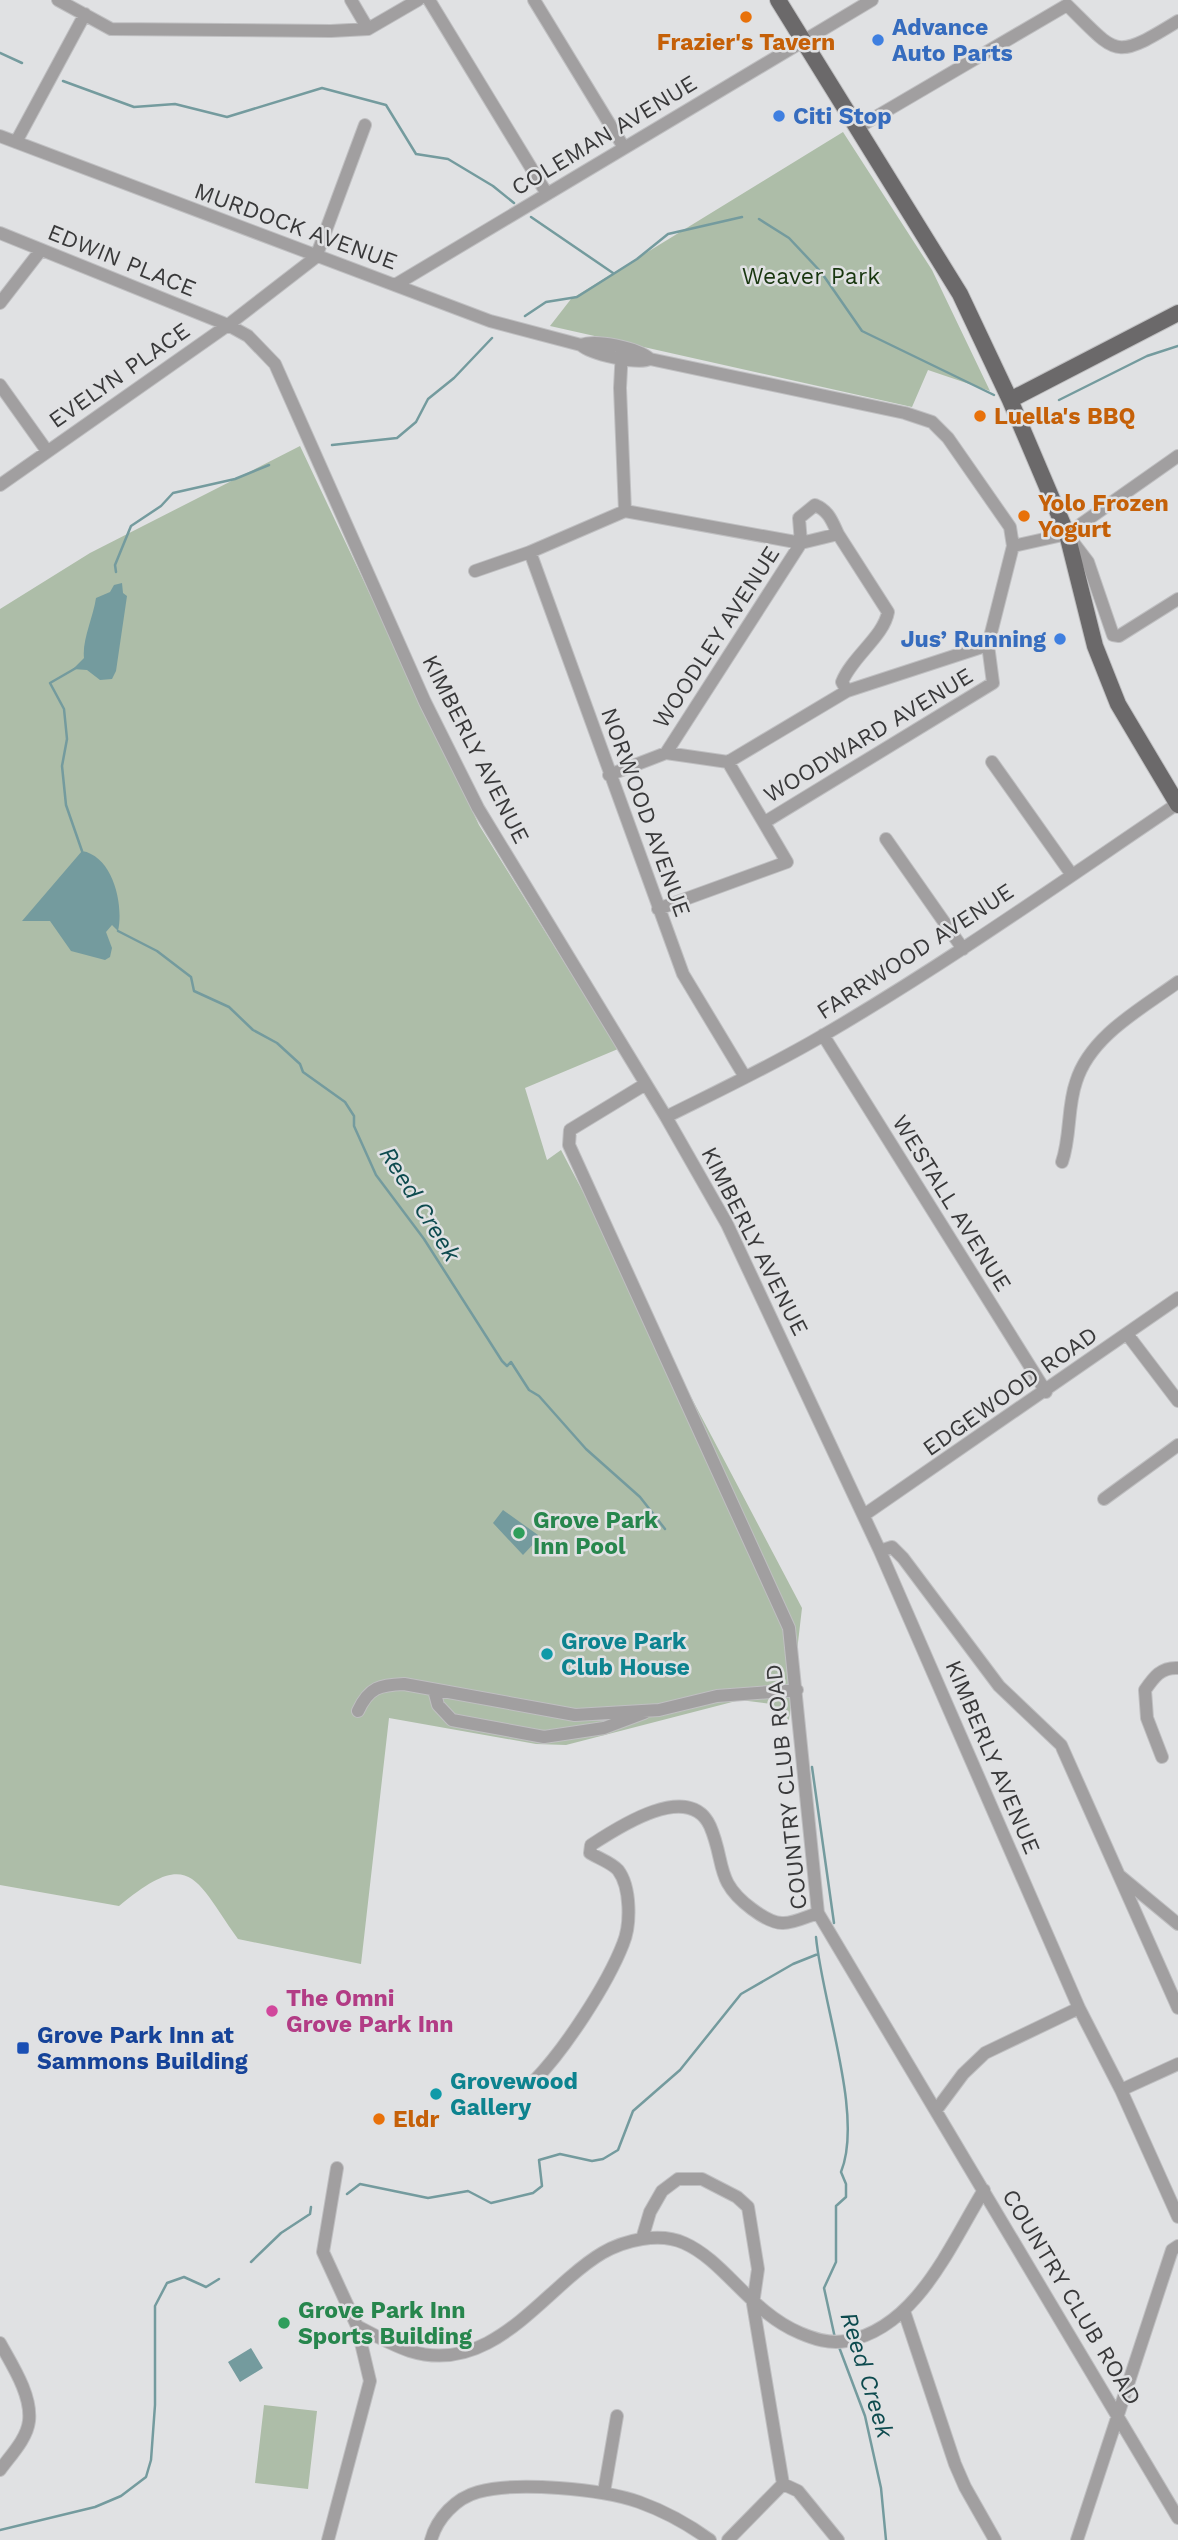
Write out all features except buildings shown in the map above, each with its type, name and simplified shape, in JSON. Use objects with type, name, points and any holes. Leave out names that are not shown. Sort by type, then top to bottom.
[{"type":"main road","points":[[778,0],[960,294],[1010,400],[1067,534],[1095,646],[1109,682],[1149,759],[1177,805]]},
{"type":"main road","points":[[1010,400],[1178,313]]},
{"type":"street","points":[[58,0],[111,29],[331,31],[368,29],[418,0]]},
{"type":"street","points":[[351,0],[368,29]]},
{"type":"street","points":[[429,0],[547,194]]},
{"type":"street","points":[[534,0],[623,146]]},
{"type":"street","name":"COLEMAN AVENUE","points":[[396,285],[623,146],[872,0]]},
{"type":"street","points":[[857,128],[1067,5],[1110,46],[1126,49],[1176,24]]},
{"type":"street","points":[[16,142],[85,14]]},
{"type":"street","points":[[316,257],[365,125]]},
{"type":"street","name":"MURDOCK AVENUE","points":[[0,136],[490,321],[581,345],[589,342],[621,353],[645,355],[650,359],[905,413],[932,422],[948,438],[1004,516],[1013,546]]},
{"type":"street","name":"EDWIN PLACE","points":[[0,233],[228,325]]},
{"type":"street","points":[[0,303],[41,250]]},
{"type":"street","name":"EVELYN PLACE","points":[[0,485],[228,325],[316,257]]},
{"type":"street","name":"KIMBERLY AVENUE","points":[[228,325],[248,336],[275,364],[425,702],[478,808],[644,1085],[666,1117],[727,1224],[880,1550],[1079,2008],[1121,2090],[1178,2217]]},
{"type":"street","points":[[621,353],[625,511]]},
{"type":"street","points":[[0,385],[47,451]]},
{"type":"street","points":[[1013,546],[1067,534],[1178,456]]},
{"type":"street","points":[[801,542],[799,518],[815,505],[831,518],[838,534],[888,612],[883,627],[849,665],[842,682],[847,691]]},
{"type":"street","points":[[475,571],[530,552],[625,511],[801,542],[838,534]]},
{"type":"street","points":[[1067,534],[1088,562],[1113,635],[1119,636],[1178,598]]},
{"type":"street","name":"WOODLEY AVENUE","points":[[666,753],[801,542]]},
{"type":"street","name":"WOODWARD AVENUE","points":[[658,909],[787,862],[765,821],[993,683],[988,645],[1013,546]]},
{"type":"street","name":"NORWOOD AVENUE","points":[[530,552],[683,974],[745,1077]]},
{"type":"street","points":[[609,775],[666,753],[728,762],[847,691],[988,645]]},
{"type":"street","points":[[728,762],[765,821]]},
{"type":"street","points":[[992,762],[1072,875]]},
{"type":"street","name":"FARRWOOD AVENUE","points":[[666,1117],[823,1035],[963,949],[1177,805]]},
{"type":"street","points":[[886,839],[963,949]]},
{"type":"street","points":[[1062,1162],[1068,1143],[1076,1082],[1097,1044],[1178,982]]},
{"type":"street","name":"WESTALL AVENUE","points":[[823,1035],[1046,1392]]},
{"type":"street","name":"COUNTRY CLUB ROAD","points":[[644,1085],[570,1130],[569,1145],[789,1628],[818,1913],[1178,2518]]},
{"type":"street","name":"EDGEWOOD ROAD","points":[[864,1516],[1178,1298]]},
{"type":"street","points":[[1126,1335],[1178,1401]]},
{"type":"street","points":[[1104,1499],[1178,1445]]},
{"type":"street","points":[[880,1550],[892,1547],[903,1558],[999,1686],[1061,1745],[1178,2008]]},
{"type":"street","points":[[1162,1757],[1147,1718],[1145,1690],[1155,1676],[1168,1667],[1178,1668]]},
{"type":"street","points":[[358,1710],[372,1688],[382,1685],[404,1684],[575,1715],[648,1710],[717,1696],[797,1690]]},
{"type":"street","points":[[434,1690],[438,1705],[452,1720],[544,1737],[604,1728],[638,1717],[648,1710]]},
{"type":"street","points":[[534,2081],[552,2062],[582,2018],[624,1943],[628,1911],[625,1884],[617,1869],[590,1853],[591,1845],[604,1837],[649,1812],[677,1805],[695,1811],[709,1824],[719,1866],[733,1895],[761,1916],[782,1923],[818,1913]]},
{"type":"street","points":[[1119,1876],[1178,1924]]},
{"type":"street","points":[[937,2109],[963,2074],[985,2053],[1079,2008]]},
{"type":"street","points":[[1121,2090],[1178,2064]]},
{"type":"street","points":[[328,2540],[370,2381],[357,2326],[323,2252],[337,2168]]},
{"type":"street","points":[[642,2239],[650,2212],[662,2191],[678,2179],[702,2179],[737,2197],[748,2207],[758,2269],[753,2304],[783,2484]]},
{"type":"street","points":[[357,2326],[411,2351],[445,2357],[466,2354],[484,2348],[503,2335],[595,2256],[616,2245],[661,2238],[683,2243],[709,2260],[753,2304],[781,2326],[831,2343],[845,2342],[876,2331],[904,2312],[923,2287],[984,2190]]},
{"type":"street","points":[[1077,2540],[1172,2250],[1178,2246]]},
{"type":"street","points":[[904,2312],[955,2464],[995,2540]]},
{"type":"street","points":[[0,2343],[19,2378],[29,2421],[22,2439],[0,2470]]},
{"type":"street","points":[[604,2492],[617,2416]]},
{"type":"street","points":[[728,2540],[783,2484]]},
{"type":"street","points":[[783,2484],[798,2491],[838,2540]]},
{"type":"street","points":[[432,2540],[442,2517],[455,2504],[480,2491],[545,2488],[604,2492],[639,2502],[673,2517],[710,2540]]},
{"type":"green space","name":"Weaver Park","points":[[843,132],[932,270],[990,391],[928,370],[912,407],[550,326],[571,299]]},
{"type":"green space","points":[[300,446],[479,825],[618,1049],[525,1088],[547,1160],[561,1150],[802,1608],[789,1720],[771,1704],[740,1700],[566,1745],[536,1744],[389,1718],[361,1964],[238,1939],[200,1886],[177,1874],[162,1877],[119,1906],[0,1885],[0,609],[90,553]]},
{"type":"green space","points":[[264,2405],[317,2411],[308,2489],[255,2483]]},
{"type":"water","points":[[122,583],[123,593],[127,596],[116,671],[112,679],[100,680],[87,670],[73,669],[84,658],[96,598],[110,592],[114,585]]},
{"type":"water","points":[[82,851],[102,862],[114,883],[117,896],[118,931],[112,925],[106,932],[112,948],[110,957],[105,960],[71,951],[50,921],[22,921]]},
{"type":"water","name":"Grove Park Inn Pool","points":[[503,1510],[538,1535],[538,1539],[523,1555],[493,1523]]},
{"type":"water","points":[[251,2348],[263,2368],[240,2382],[228,2362]]},
{"type":"waterway","points":[[0,53],[22,63]]},
{"type":"waterway","points":[[63,81],[134,107],[175,104],[227,117],[322,88],[386,105],[416,154],[448,159],[493,186],[514,203]]},
{"type":"waterway","points":[[531,217],[613,273]]},
{"type":"waterway","name":"Reed Creek","points":[[525,316],[546,302],[577,297],[637,259],[668,234],[742,217]]},
{"type":"waterway","name":"Reed Creek","points":[[759,219],[789,238],[821,272],[862,331],[994,395]]},
{"type":"waterway","name":"Reed Creek","points":[[332,445],[397,438],[416,422],[428,399],[454,378],[492,338]]},
{"type":"waterway","name":"Reed Creek","points":[[1059,400],[1147,356],[1178,346]]},
{"type":"waterway","name":"Reed Creek","points":[[116,572],[115,565],[131,526],[161,506],[173,493],[235,479],[269,465]]},
{"type":"waterway","name":"Reed Creek","points":[[76,668],[50,683],[64,709],[67,739],[62,766],[66,805],[82,851]]},
{"type":"waterway","name":"Reed Creek","points":[[118,931],[157,951],[191,977],[194,991],[229,1007],[253,1030],[277,1043],[300,1064],[303,1072],[345,1102],[354,1116],[354,1126],[376,1175],[424,1239],[502,1361],[507,1366],[511,1362],[529,1390],[539,1396],[586,1449],[640,1497],[665,1529]]},
{"type":"waterway","name":"Reed Creek","points":[[812,1767],[834,1923]]},
{"type":"waterway","name":"Reed Creek","points":[[816,1937],[845,2090],[848,2121],[847,2148],[841,2172],[846,2184],[846,2197],[836,2206],[836,2262],[824,2288],[835,2338]]},
{"type":"waterway","points":[[347,2194],[360,2184],[428,2198],[468,2191],[491,2203],[533,2193],[542,2186],[539,2160],[560,2154],[592,2161],[603,2159],[618,2150],[633,2111],[680,2070],[741,1994],[793,1964],[818,1954]]},
{"type":"waterway","points":[[251,2262],[281,2233],[310,2214],[311,2207]]},
{"type":"waterway","points":[[0,2530],[95,2507],[121,2496],[146,2477],[151,2460],[155,2405],[155,2306],[167,2283],[184,2277],[206,2287],[219,2279]]},
{"type":"waterway","name":"Reed Creek","points":[[839,2347],[865,2416],[881,2488],[886,2540]]},
{"type":"place","name":"Frazier's Tavern","points":[[746,17]]},
{"type":"place","name":"Advance Auto Parts","points":[[878,40]]},
{"type":"place","name":"Citi Stop","points":[[779,116]]},
{"type":"place","name":"Luella's BBQ","points":[[980,416]]},
{"type":"place","name":"Yolo Frozen Yogurt","points":[[1024,516]]},
{"type":"place","name":"Jus’ Running","points":[[1060,639]]},
{"type":"place","name":"Grove Park Inn Pool","points":[[519,1533]]},
{"type":"place","name":"Grove Park Club House","points":[[547,1654]]},
{"type":"place","name":"The Omni Grove Park Inn","points":[[272,2011]]},
{"type":"place","name":"Grove Park Inn at Sammons Building","points":[[23,2048]]},
{"type":"place","name":"Grovewood Gallery","points":[[436,2094]]},
{"type":"place","name":"Eldr","points":[[379,2119]]},
{"type":"place","name":"Grove Park Inn Sports Building","points":[[284,2323]]}]
